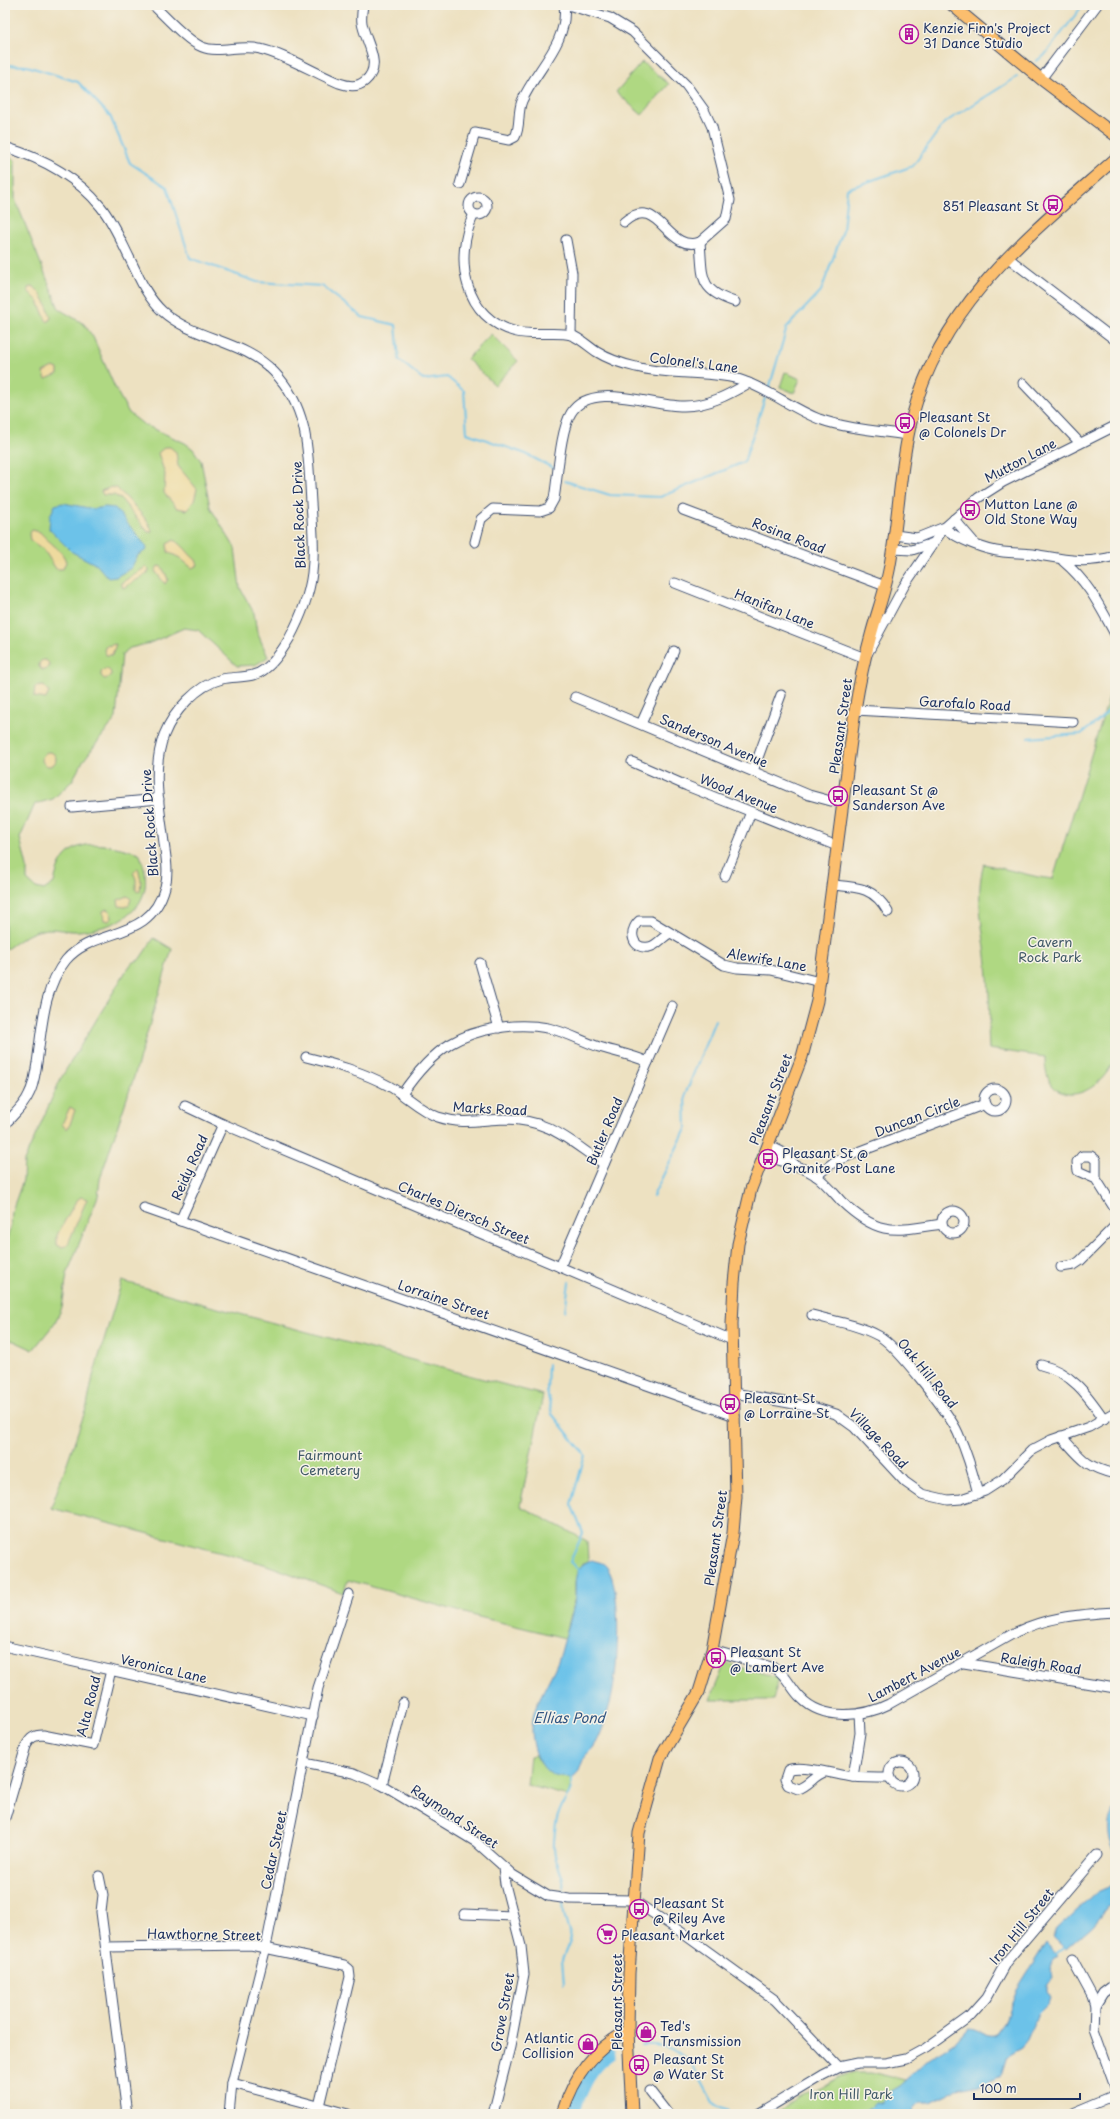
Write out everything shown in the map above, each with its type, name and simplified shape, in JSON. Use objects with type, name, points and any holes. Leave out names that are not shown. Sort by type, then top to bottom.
[{"type":"main road","points":[[952,5],[1041,79],[1115,135]]},
{"type":"main road","name":"Pleasant Street","points":[[632,2114],[628,2031],[629,1973],[632,1900],[639,1833],[656,1771],[668,1742],[699,1692],[712,1650],[735,1516],[737,1481],[732,1340],[734,1283],[738,1244],[750,1195],[809,1036],[820,982],[855,710],[865,658],[885,586],[893,549],[908,435],[924,380],[948,331],[968,301],[1007,257],[1115,159]]},
{"type":"main road","points":[[562,2114],[573,2085],[585,2066],[605,2045],[628,2031]]},
{"type":"street","points":[[153,5],[194,43],[203,48],[215,50],[240,46],[260,49],[339,83],[357,86],[366,80],[373,64],[372,53],[362,23],[364,5]]},
{"type":"street","points":[[460,184],[475,133],[509,140],[516,137],[521,102],[557,43],[563,30],[565,15],[564,5]]},
{"type":"street","points":[[568,5],[610,18],[633,32],[686,85],[704,110],[712,127],[730,200],[726,219],[700,242],[685,244],[678,241],[662,224],[648,215],[633,216],[624,222]]},
{"type":"street","points":[[1041,79],[1097,5]]},
{"type":"street","name":"Black Rock Drive","points":[[5,147],[30,155],[54,168],[88,193],[103,209],[142,286],[152,301],[164,313],[182,326],[254,356],[270,368],[289,391],[300,411],[307,434],[315,540],[314,566],[309,590],[296,625],[285,645],[266,669],[249,676],[223,679],[205,687],[183,706],[165,733],[160,750],[158,767],[159,799],[167,874],[162,896],[149,917],[136,926],[87,945],[75,952],[66,961],[50,992],[43,1018],[33,1086],[23,1105],[5,1124]]},
{"type":"street","points":[[474,214],[465,242],[463,258],[464,274],[469,292],[481,310],[496,323],[510,331],[534,335],[571,335],[572,273],[566,240]]},
{"type":"street","points":[[700,242],[705,283],[712,293],[735,302]]},
{"type":"street","points":[[1007,257],[1115,340]]},
{"type":"street","name":"Colonel's Lane","points":[[571,335],[598,353],[636,368],[680,374],[731,378],[749,383],[801,411],[828,422],[853,428],[908,435]]},
{"type":"street","points":[[475,542],[481,519],[493,509],[540,511],[549,508],[554,499],[566,427],[571,413],[582,402],[590,398],[608,396],[665,405],[693,406],[720,399],[749,383]]},
{"type":"street","points":[[1023,383],[1080,443]]},
{"type":"street","name":"Mutton Lane","points":[[865,658],[904,586],[944,528],[978,498],[1003,482],[1115,426]]},
{"type":"street","name":"Rosina Road","points":[[683,510],[885,586]]},
{"type":"street","points":[[954,519],[975,543]]},
{"type":"street","points":[[944,528],[958,538],[1001,552],[1031,554],[1063,561],[1095,560],[1115,556]]},
{"type":"street","name":"Mutton Lane","points":[[895,535],[917,538],[944,528]]},
{"type":"street","points":[[893,549],[912,550],[933,543]]},
{"type":"street","points":[[1063,561],[1074,570],[1097,599],[1115,634]]},
{"type":"street","name":"Hanifan Lane","points":[[675,582],[865,658]]},
{"type":"street","points":[[642,724],[674,651]]},
{"type":"street","points":[[753,770],[781,695]]},
{"type":"street","name":"Sanderson Avenue","points":[[575,697],[821,799],[844,802]]},
{"type":"street","name":"Garofalo Road","points":[[855,710],[1073,722]]},
{"type":"street","name":"Wood Avenue","points":[[632,762],[687,786],[837,846]]},
{"type":"street","points":[[72,807],[159,799]]},
{"type":"street","points":[[725,876],[751,812]]},
{"type":"street","points":[[832,885],[854,887],[870,892],[880,898],[888,912]]},
{"type":"street","name":"Alewife Lane","points":[[670,933],[724,965],[737,968],[771,970],[820,982]]},
{"type":"street","points":[[480,963],[499,1028]]},
{"type":"street","name":"Butler Road","points":[[560,1267],[672,1006]]},
{"type":"street","points":[[402,1094],[418,1073],[450,1044],[471,1035],[499,1028],[530,1026],[547,1028],[648,1062]]},
{"type":"street","name":"Marks Road","points":[[306,1057],[367,1076],[402,1094],[422,1109],[436,1116],[466,1123],[517,1120],[549,1128],[566,1136],[604,1164]]},
{"type":"street","name":"Duncan Circle","points":[[816,1176],[830,1164],[985,1104]]},
{"type":"street","name":"Charles Diersch Street","points":[[186,1106],[223,1124],[732,1340]]},
{"type":"street","name":"Reidy Road","points":[[180,1221],[223,1124]]},
{"type":"street","points":[[766,1150],[782,1152],[794,1164],[816,1176],[857,1215],[877,1227],[899,1230],[942,1224]]},
{"type":"street","points":[[1096,1179],[1115,1209]]},
{"type":"street","name":"Lorraine Street","points":[[144,1208],[735,1416]]},
{"type":"street","points":[[1061,1267],[1074,1265],[1080,1261],[1115,1226]]},
{"type":"street","name":"Oak Hill Road","points":[[812,1315],[879,1336],[890,1344],[908,1365],[957,1432],[972,1467],[978,1494]]},
{"type":"street","points":[[1041,1365],[1064,1374],[1079,1386],[1104,1419]]},
{"type":"street","name":"Village Road","points":[[734,1393],[816,1408],[836,1414],[854,1427],[904,1482],[922,1494],[948,1500],[960,1499],[978,1494],[1002,1480],[1032,1450],[1061,1436],[1089,1427],[1115,1412]]},
{"type":"street","points":[[1061,1436],[1088,1464],[1096,1469],[1115,1474]]},
{"type":"street","name":"Cedar Street","points":[[229,2114],[232,2083],[266,1947],[318,1688],[349,1594]]},
{"type":"street","name":"Lambert Avenue","points":[[712,1650],[781,1671],[801,1698],[813,1707],[833,1713],[859,1714],[878,1710],[964,1663],[1016,1632],[1044,1620],[1065,1616],[1115,1612]]},
{"type":"street","name":"Veronica Lane","points":[[8,1647],[313,1716]]},
{"type":"street","name":"Raleigh Road","points":[[964,1663],[1115,1688]]},
{"type":"street","name":"Alta Road","points":[[5,1818],[26,1746],[30,1739],[37,1735],[43,1735],[93,1745],[110,1670]]},
{"type":"street","points":[[382,1785],[403,1703]]},
{"type":"street","points":[[853,1777],[860,1733],[859,1714]]},
{"type":"street","name":"Raymond Street","points":[[304,1763],[354,1773],[382,1785],[476,1842],[503,1867],[541,1893],[554,1898],[632,1900]]},
{"type":"street","points":[[825,1772],[853,1777],[890,1778]]},
{"type":"street","name":"Iron Hill Street","points":[[758,2114],[823,2074],[839,2067],[858,2064],[886,2063],[906,2059],[926,2048],[969,2017],[986,1998],[1006,1962],[1097,1855]]},
{"type":"street","name":"Grove Street","points":[[493,2114],[512,2039],[524,1974],[521,1946],[505,1884],[503,1867]]},
{"type":"street","points":[[99,1876],[103,1895],[101,1912],[127,2114]]},
{"type":"street","points":[[632,1900],[681,1932],[779,2003],[839,2067]]},
{"type":"street","points":[[464,1914],[513,1916]]},
{"type":"street","name":"Hawthorne Street","points":[[106,1947],[251,1945],[344,1965],[349,1969],[350,1977],[319,2106]]},
{"type":"street","points":[[1072,1959],[1092,1996],[1095,2006],[1094,2029],[1115,2087]]},
{"type":"street","points":[[1095,2006],[1102,1993],[1115,1984]]},
{"type":"street","points":[[232,2083],[348,2114]]},
{"type":"street","points":[[650,2091],[668,2114]]},
{"type":"street","points":[[1070,2114],[1115,2095]]},
{"type":"green space","points":[[642,62],[669,84],[642,115],[616,92]]},
{"type":"green space","points":[[5,154],[15,160],[15,199],[59,309],[84,324],[93,337],[116,390],[129,413],[143,424],[185,443],[193,449],[201,461],[210,507],[235,548],[240,588],[254,613],[257,632],[268,657],[255,665],[237,666],[198,630],[184,628],[150,643],[130,648],[122,654],[116,718],[83,761],[72,781],[53,799],[35,804],[20,838],[27,867],[27,880],[36,888],[44,890],[54,883],[59,867],[66,856],[75,849],[86,845],[98,844],[139,853],[145,871],[145,886],[141,899],[134,910],[110,925],[78,931],[46,929],[37,931],[22,938],[5,950]]},
{"type":"green space","points":[[491,334],[518,361],[495,385],[467,359]]},
{"type":"green space","points":[[785,372],[800,379],[794,393],[780,387]]},
{"type":"green space","name":"Cavern Rock Park","points":[[1115,677],[1115,1067],[1111,1066],[1102,1078],[1092,1087],[1081,1092],[1070,1094],[1060,1092],[1052,1085],[1047,1074],[1045,1057],[989,1049],[988,1027],[990,1020],[986,953],[980,902],[981,876],[984,864],[1038,877],[1053,879]]},
{"type":"green space","points":[[154,938],[172,949],[134,1077],[100,1179],[98,1196],[67,1274],[62,1308],[54,1324],[33,1350],[14,1341],[5,1339],[5,1244],[11,1226],[12,1211],[23,1180],[24,1161],[61,1078],[126,971],[132,963],[139,960]]},
{"type":"green space","name":"Fairmount Cemetery","points":[[122,1281],[543,1395],[520,1506],[587,1541],[588,1561],[583,1563],[575,1583],[575,1597],[565,1638],[479,1617],[348,1580],[343,1593],[264,1564],[51,1508],[87,1406],[93,1376]]},
{"type":"green space","points":[[725,1663],[778,1677],[773,1700],[710,1700]]},
{"type":"green space","points":[[536,1755],[542,1765],[556,1775],[573,1777],[568,1796],[527,1785],[530,1756]]},
{"type":"green space","name":"Iron Hill Park","points":[[854,2072],[871,2072],[905,2080],[889,2092],[881,2104],[875,2103],[869,2109],[860,2112],[860,2114],[774,2114],[802,2095],[816,2091],[841,2076]]},
{"type":"sand","points":[[33,286],[42,296],[46,304],[51,318],[48,322],[38,301],[28,291],[28,288]]},
{"type":"sand","points":[[53,367],[58,369],[58,374],[46,379],[43,372]]},
{"type":"sand","points":[[165,447],[170,447],[176,452],[178,466],[197,489],[194,501],[187,510],[177,508],[164,493],[165,474],[158,453]]},
{"type":"sand","points":[[112,487],[117,488],[138,510],[148,522],[152,532],[148,532],[121,499],[114,495],[103,495],[101,491]]},
{"type":"sand","points":[[32,530],[40,532],[59,550],[66,562],[63,569],[56,569],[44,550],[30,540],[29,534]]},
{"type":"sand","points":[[174,540],[196,560],[198,565],[192,568],[180,558],[168,552],[167,544]]},
{"type":"sand","points":[[158,566],[162,567],[168,579],[165,584],[155,571]]},
{"type":"sand","points":[[146,567],[149,570],[147,574],[123,588],[121,583]]},
{"type":"sand","points":[[116,644],[112,655],[106,655],[104,650],[106,646]]},
{"type":"sand","points":[[42,660],[46,660],[49,665],[46,670],[42,670],[39,667],[39,663]]},
{"type":"sand","points":[[106,669],[111,674],[106,679],[101,674]]},
{"type":"sand","points":[[44,686],[49,692],[46,699],[34,697],[35,687]]},
{"type":"sand","points":[[49,752],[54,754],[56,759],[54,764],[49,766],[44,764],[42,759],[44,754]]},
{"type":"sand","points":[[138,868],[141,881],[140,891],[136,890],[136,879],[133,872]]},
{"type":"sand","points":[[128,896],[131,899],[129,905],[125,907],[119,906],[118,900]]},
{"type":"sand","points":[[107,909],[110,911],[112,917],[109,921],[104,920],[103,911]]},
{"type":"sand","points":[[70,1107],[75,1110],[69,1127],[66,1129],[62,1124]]},
{"type":"sand","points":[[81,1197],[87,1199],[67,1246],[61,1247],[57,1245],[57,1235],[76,1201]]},
{"type":"water","points":[[63,503],[94,509],[105,507],[115,508],[146,546],[147,550],[138,555],[131,568],[116,577],[108,578],[97,565],[72,552],[49,529],[50,516],[55,505]]},
{"type":"water","name":"Ellias Pond","points":[[592,1560],[605,1565],[612,1577],[615,1593],[618,1634],[615,1677],[606,1718],[595,1745],[585,1757],[575,1777],[558,1777],[551,1774],[540,1761],[533,1743],[532,1724],[539,1699],[561,1653],[574,1604],[576,1579],[579,1568]]},
{"type":"water","points":[[1115,1809],[1115,1852],[1110,1842],[1109,1824],[1112,1813]]},
{"type":"water","points":[[1115,1881],[1115,1908],[1109,1906],[1093,1925],[1066,1949],[1053,1936],[1057,1929],[1097,1892],[1111,1886]]},
{"type":"water","points":[[1046,1943],[1058,1956],[1051,1962],[1049,1968],[1052,1978],[1046,1987],[1046,1993],[1050,1998],[1048,2004],[1038,2014],[1026,2042],[1021,2048],[1007,2056],[1001,2075],[985,2083],[956,2088],[948,2094],[931,2102],[920,2102],[913,2110],[915,2114],[860,2114],[860,2112],[869,2109],[875,2103],[881,2104],[889,2092],[899,2086],[928,2059],[955,2042],[968,2028],[975,2029],[988,2035],[995,2035],[1004,2023],[1017,1989]]},
{"type":"waterway","points":[[1036,61],[1044,56],[1083,5]]},
{"type":"waterway","points":[[5,65],[27,66],[78,82],[110,116],[130,163],[167,187],[190,258],[257,282],[322,286],[362,317],[396,325],[399,360],[424,380],[447,377],[464,391],[467,433],[526,454],[555,469]]},
{"type":"waterway","points":[[769,389],[787,327],[821,291],[843,231],[847,189],[913,166],[944,123],[1017,77]]},
{"type":"waterway","points":[[565,481],[610,495],[660,497],[744,462],[765,398]]},
{"type":"waterway","points":[[1028,738],[1081,734],[1097,722],[1109,710],[1115,691]]},
{"type":"waterway","points":[[1109,710],[1115,714]]},
{"type":"waterway","points":[[653,1196],[686,1129],[685,1095],[715,1020]]},
{"type":"waterway","points":[[565,1311],[569,1282]]},
{"type":"waterway","points":[[548,1364],[547,1391],[552,1414],[585,1455],[571,1504],[583,1533],[570,1562],[580,1571]]},
{"type":"waterway","points":[[564,1896],[563,1881],[555,1855],[554,1841],[555,1827],[561,1808],[570,1792],[572,1776]]},
{"type":"waterway","points":[[563,1900],[564,1914],[571,1938],[562,1960],[564,1984]]},
{"type":"waterway","points":[[1055,1955],[1065,1946]]},
{"type":"waterway","points":[[641,2045],[657,2045],[670,2048],[680,2053],[688,2060],[714,2104],[728,2110]]},
{"type":"waterway","points":[[608,2053],[609,2055],[615,2051]]},
{"type":"waterway","points":[[572,2114],[590,2074],[609,2055]]},
{"type":"place","name":"Kenzie Finn's Project 31 Dance Studio","points":[[909,34]]},
{"type":"place","name":"851 Pleasant St","points":[[1053,205]]},
{"type":"place","name":"Pleasant St @ Colonels Dr","points":[[905,423]]},
{"type":"place","name":"Mutton Lane @ Old Stone Way","points":[[970,510]]},
{"type":"place","name":"Pleasant St @ Sanderson Ave","points":[[838,796]]},
{"type":"place","name":"Pleasant St @ Granite Post Lane","points":[[768,1159]]},
{"type":"place","name":"Pleasant St @ Lorraine St","points":[[730,1404]]},
{"type":"place","name":"Pleasant St @ Lambert Ave","points":[[716,1658]]},
{"type":"place","name":"Pleasant St @ Riley Ave","points":[[639,1909]]},
{"type":"place","name":"Pleasant Market","points":[[607,1934]]},
{"type":"place","name":"Ted's Transmission","points":[[646,2032]]},
{"type":"place","name":"Atlantic Collision","points":[[588,2044]]},
{"type":"place","name":"Pleasant St @ Water St","points":[[639,2065]]}]
